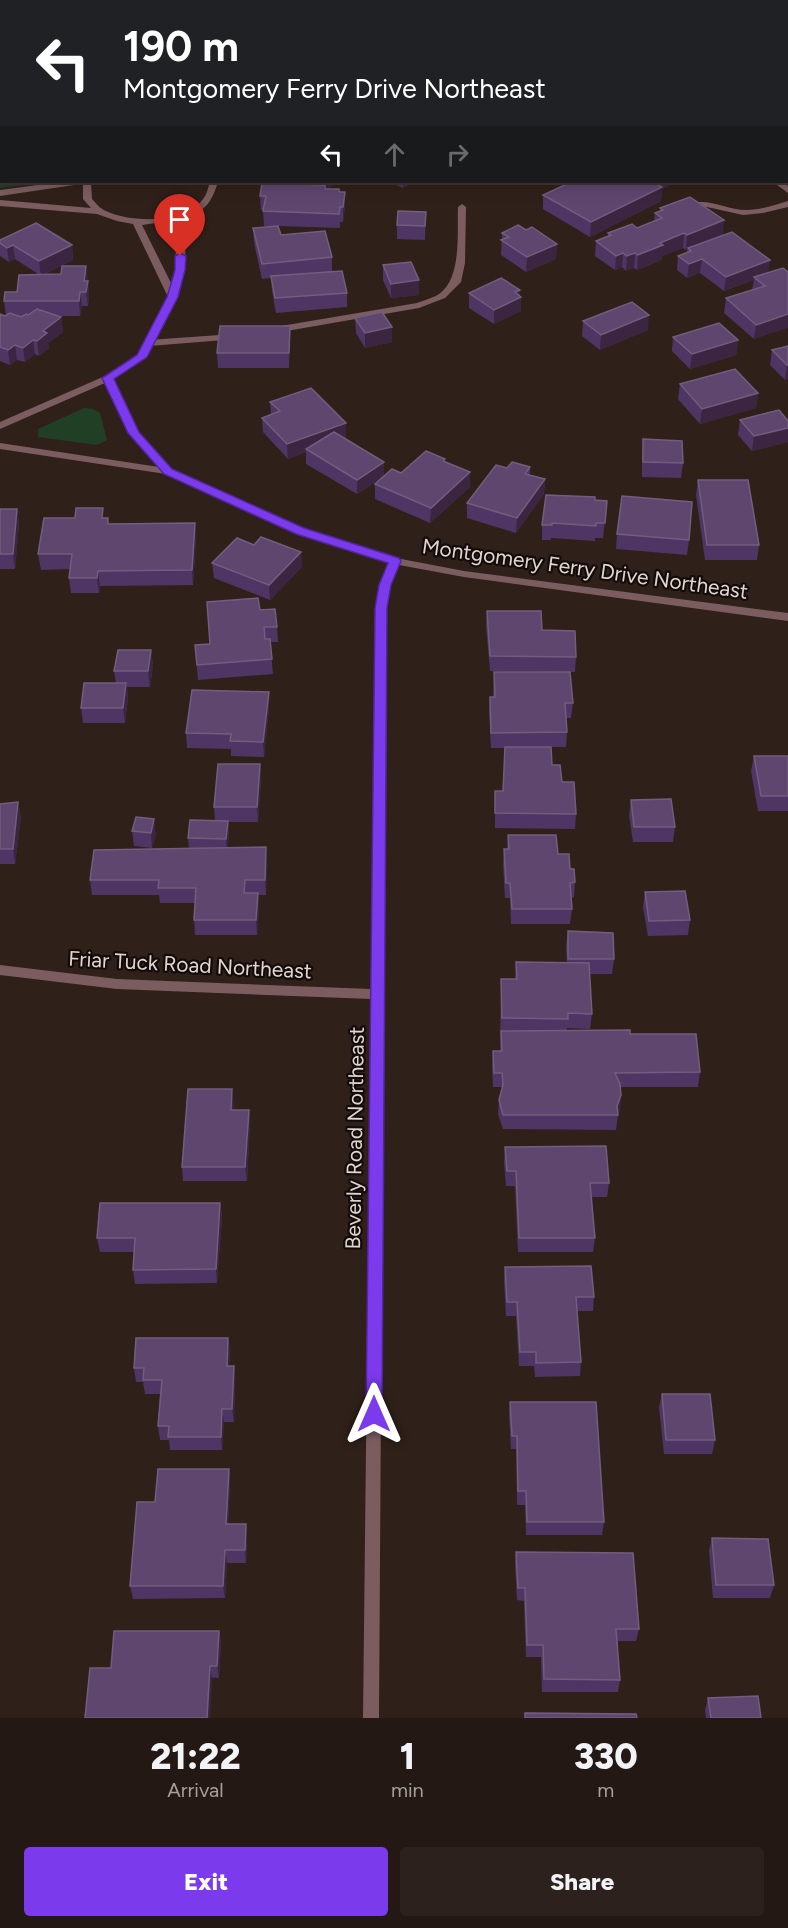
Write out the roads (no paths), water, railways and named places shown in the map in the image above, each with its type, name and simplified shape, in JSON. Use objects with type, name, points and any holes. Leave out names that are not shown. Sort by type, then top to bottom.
[{"type":"street","points":[[0,193],[67,183]]},
{"type":"street","points":[[87,183],[84,190],[88,201],[98,211],[115,219],[136,222],[168,220],[197,210],[208,201],[214,192],[214,183]]},
{"type":"street","points":[[0,203],[98,211]]},
{"type":"street","points":[[682,209],[708,203],[738,212],[756,212],[788,204]]},
{"type":"street","points":[[265,332],[418,305],[442,296],[456,282],[460,262],[462,207]]},
{"type":"street","points":[[0,426],[108,378],[142,357],[172,297],[180,270],[182,216]]},
{"type":"street","points":[[136,222],[149,243],[159,272],[172,297]]},
{"type":"street","points":[[149,343],[219,340],[242,336]]},
{"type":"street","points":[[108,378],[134,433],[168,471]]},
{"type":"street","name":"Montgomery Ferry Drive Northeast","points":[[0,446],[168,471],[300,531],[395,561],[476,575],[788,617]]},
{"type":"street","name":"Beverly Road Northeast","points":[[371,1718],[381,608],[385,585],[395,561]]},
{"type":"street","name":"Friar Tuck Road Northeast","points":[[0,970],[117,984],[378,994]]}]
